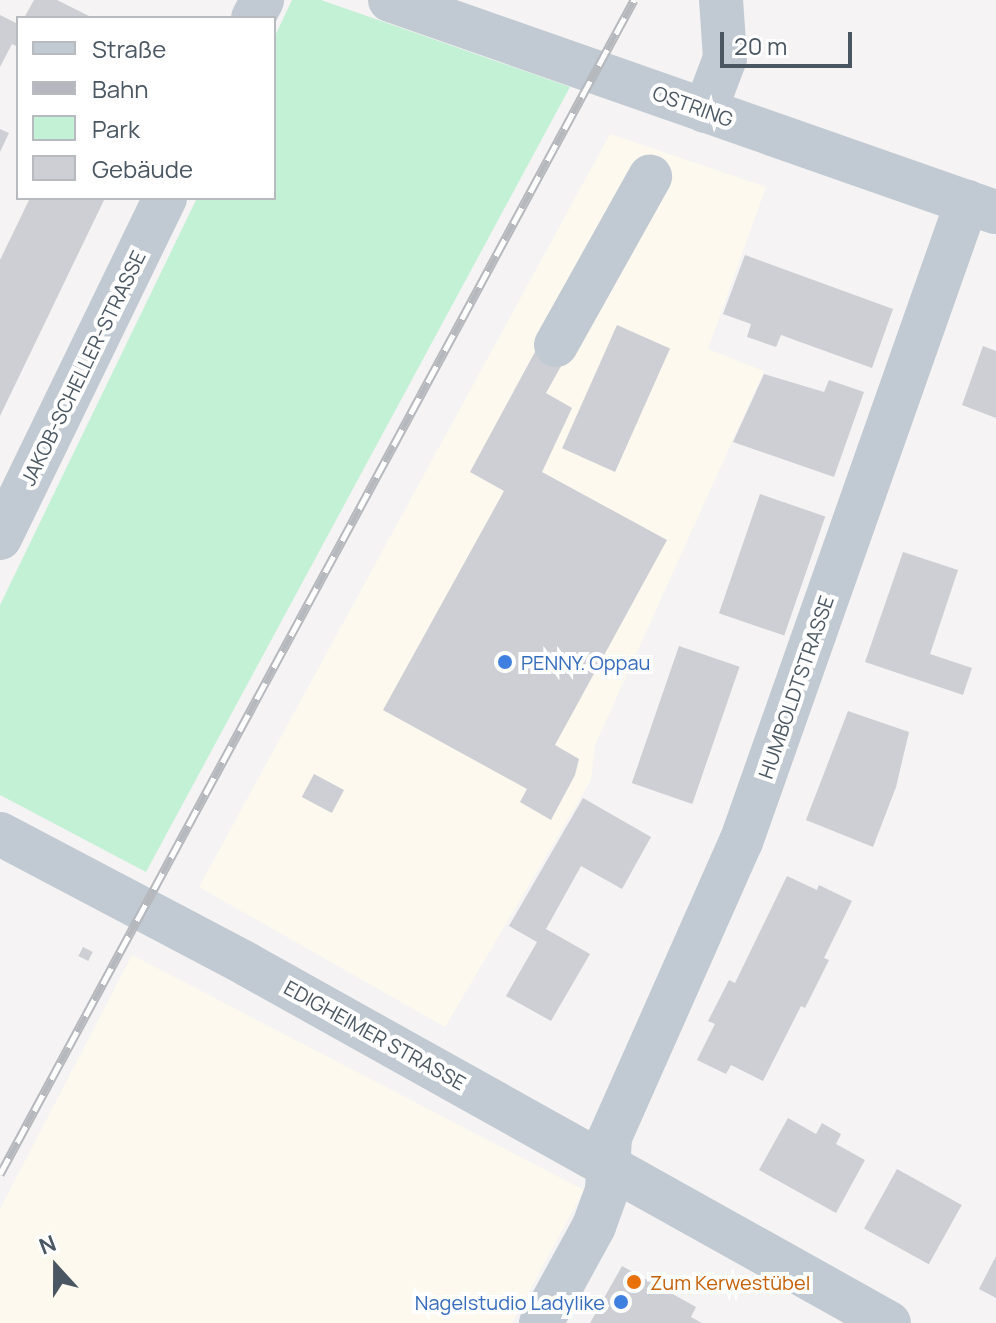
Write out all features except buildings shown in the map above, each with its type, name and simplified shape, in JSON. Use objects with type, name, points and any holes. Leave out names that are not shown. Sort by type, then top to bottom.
[{"type":"street","name":"OSTRING","points":[[390,0],[982,207]]},
{"type":"street","points":[[705,111],[725,58],[721,0]]},
{"type":"street","points":[[556,345],[650,177]]},
{"type":"street","name":"JAKOB-SCHELLER-STRASSE","points":[[0,538],[164,200]]},
{"type":"street","name":"HUMBOLDTSTRASSE","points":[[608,1164],[610,1137],[741,842],[982,207]]},
{"type":"street","name":"EDIGHEIMER STRASSE","points":[[0,834],[141,907],[889,1323]]},
{"type":"street","points":[[541,1323],[594,1226],[607,1190],[608,1164]]},
{"type":"shaded area","points":[[610,134],[766,187],[708,349],[764,371],[595,745],[591,780],[445,1027],[199,887]]},
{"type":"shaded area","points":[[132,955],[584,1190],[512,1323],[0,1323],[0,1209]]},
{"type":"green space","points":[[292,0],[321,0],[570,87],[146,872],[0,795],[0,605],[196,200],[276,200],[276,34]]},
{"type":"railway","points":[[0,1174],[634,0]]},
{"type":"place","name":"PENNY. Oppau","points":[[505,662]]},
{"type":"place","name":"Zum Kerwestübel","points":[[634,1282]]},
{"type":"place","name":"Nagelstudio Ladylike","points":[[621,1302]]}]
